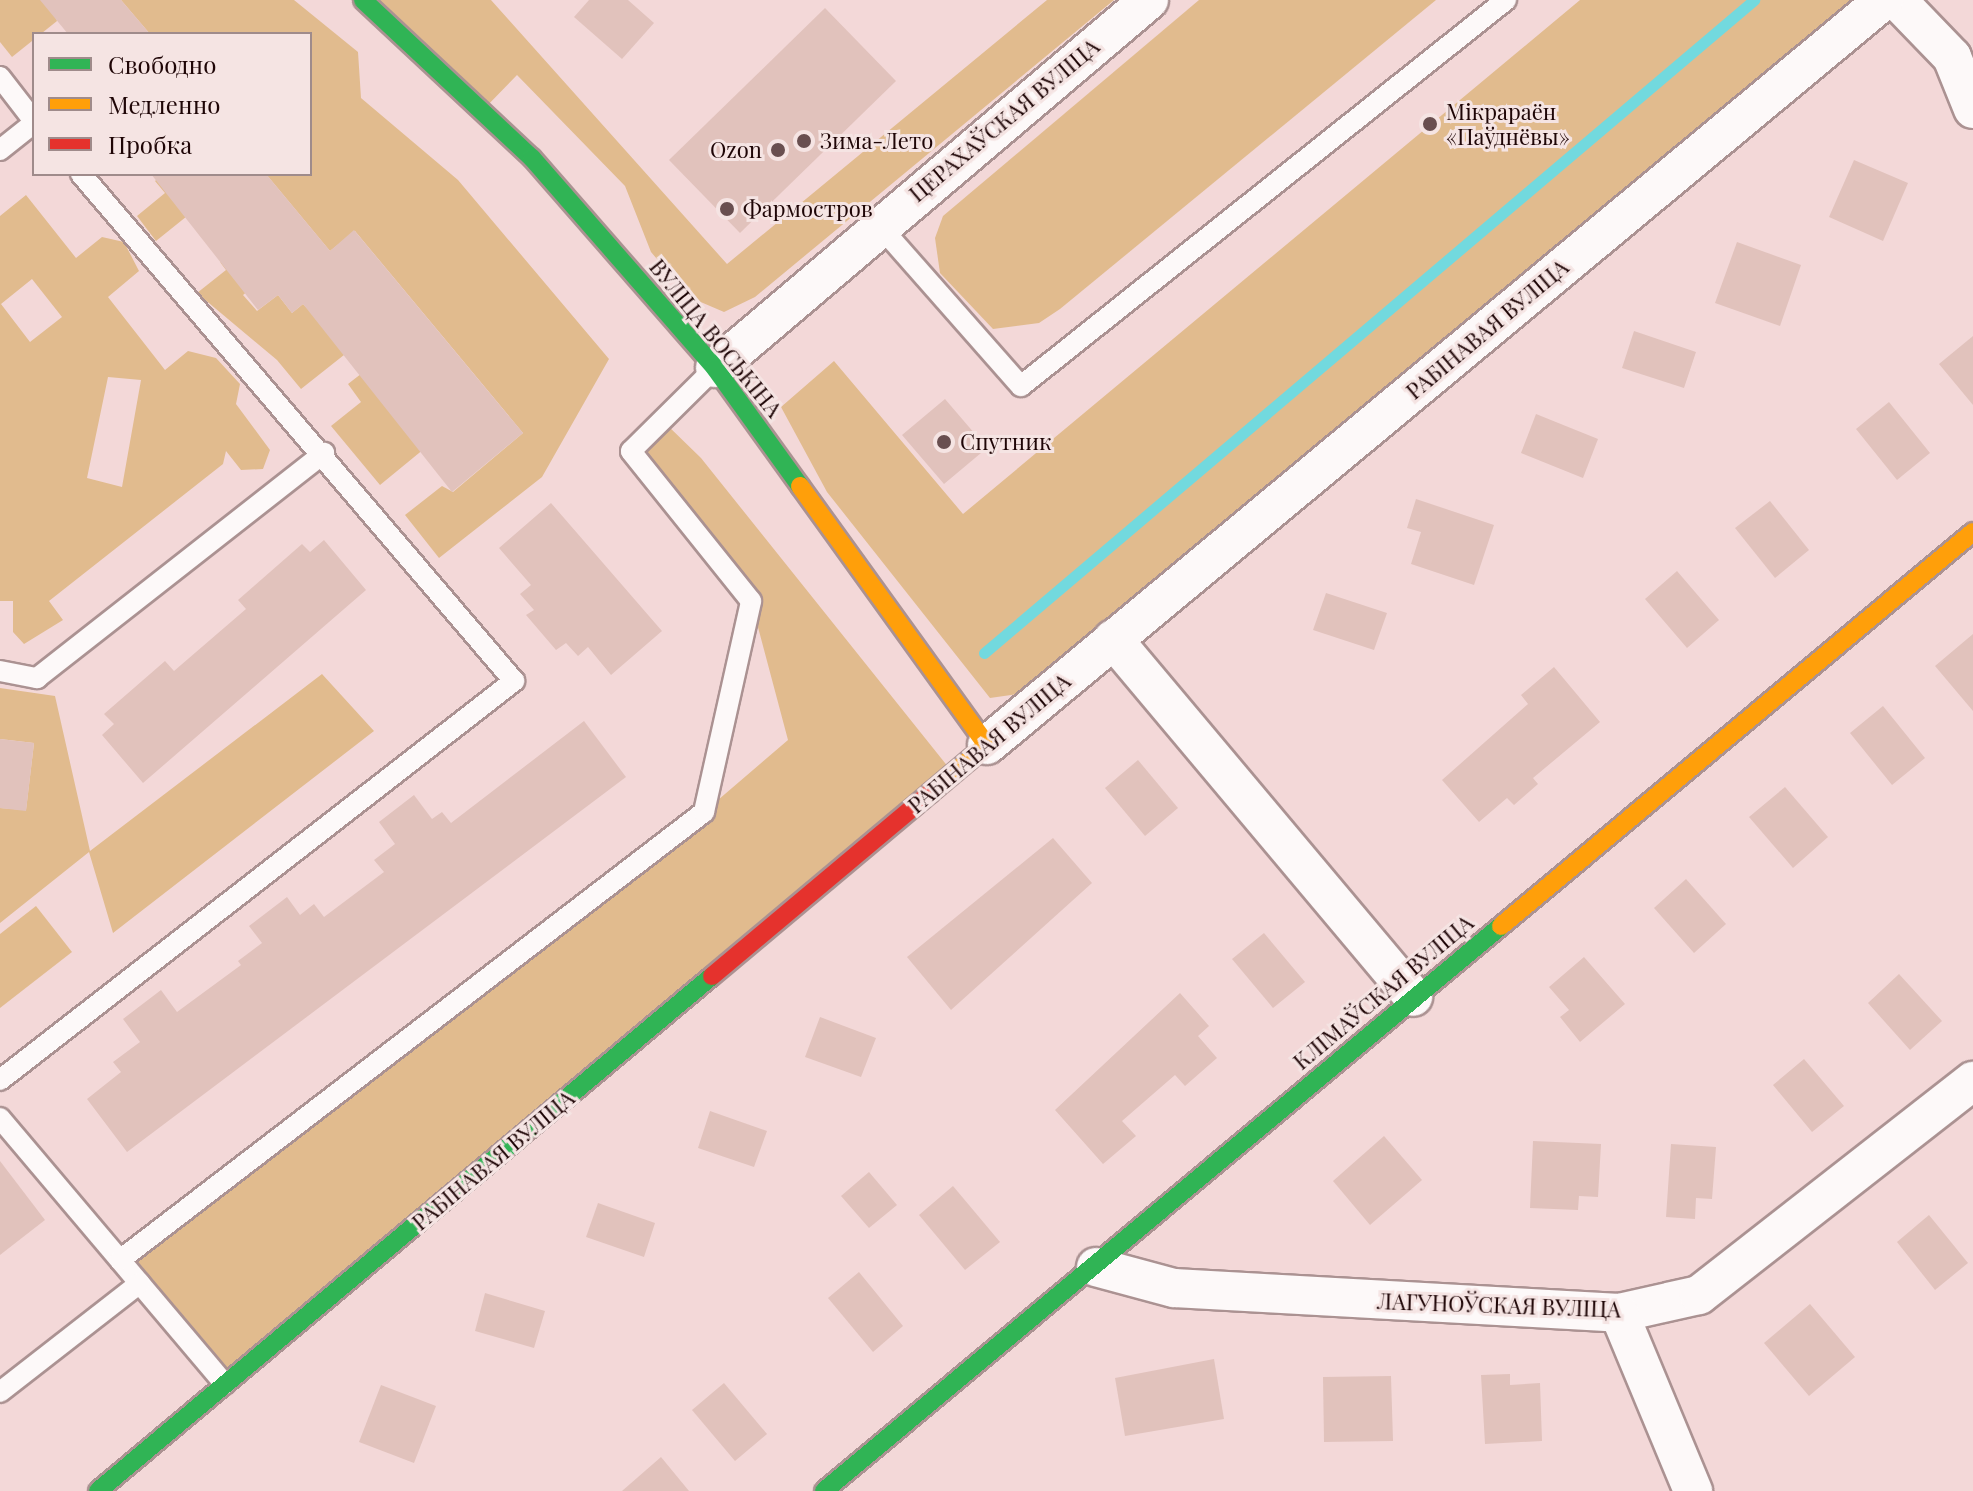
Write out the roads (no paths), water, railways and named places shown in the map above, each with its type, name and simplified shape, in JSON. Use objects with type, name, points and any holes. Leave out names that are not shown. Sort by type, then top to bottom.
[{"type":"street","name":"ВУЛІЦА ВОСЬКІНА","points":[[363,0],[532,158],[715,368],[987,745]]},
{"type":"street","name":"ЦЕРАХАЎСКАЯ ВУЛІЦА","points":[[715,368],[878,224],[1149,0]]},
{"type":"street","name":"РАБІНАВАЯ ВУЛІЦА","points":[[98,1491],[1113,639],[1884,0]]},
{"type":"street","points":[[1897,0],[1952,57],[1973,109]]},
{"type":"street","name":"КЛІМАЎСКАЯ ВУЛІЦА","points":[[824,1491],[1973,532]]},
{"type":"street","points":[[1113,639],[1413,997]]},
{"type":"street","name":"ЛАГУНОЎСКАЯ ВУЛІЦА","points":[[1096,1267],[1174,1288],[1619,1313],[1699,1295],[1973,1081]]},
{"type":"street","points":[[1619,1313],[1693,1491]]},
{"type":"lane","points":[[878,224],[1021,386],[1506,0]]},
{"type":"lane","points":[[0,77],[32,119]]},
{"type":"lane","points":[[0,150],[32,124]]},
{"type":"lane","points":[[0,1080],[514,681],[324,453],[83,176]]},
{"type":"lane","points":[[120,1260],[704,812],[751,601],[631,451],[715,368]]},
{"type":"lane","points":[[0,671],[37,678],[324,453]]},
{"type":"lane","points":[[0,1118],[225,1384]]},
{"type":"lane","points":[[0,1392],[140,1283]]},
{"type":"waterway","points":[[984,653],[1754,0]]},
{"type":"place","name":"Мікрараён «Паўднёвы»","points":[[1430,124]]},
{"type":"place","name":"Зима-Лето","points":[[804,141]]},
{"type":"place","name":"Ozon","points":[[778,150]]},
{"type":"place","name":"Фармостров","points":[[727,209]]},
{"type":"place","name":"Спутник","points":[[944,442]]}]
